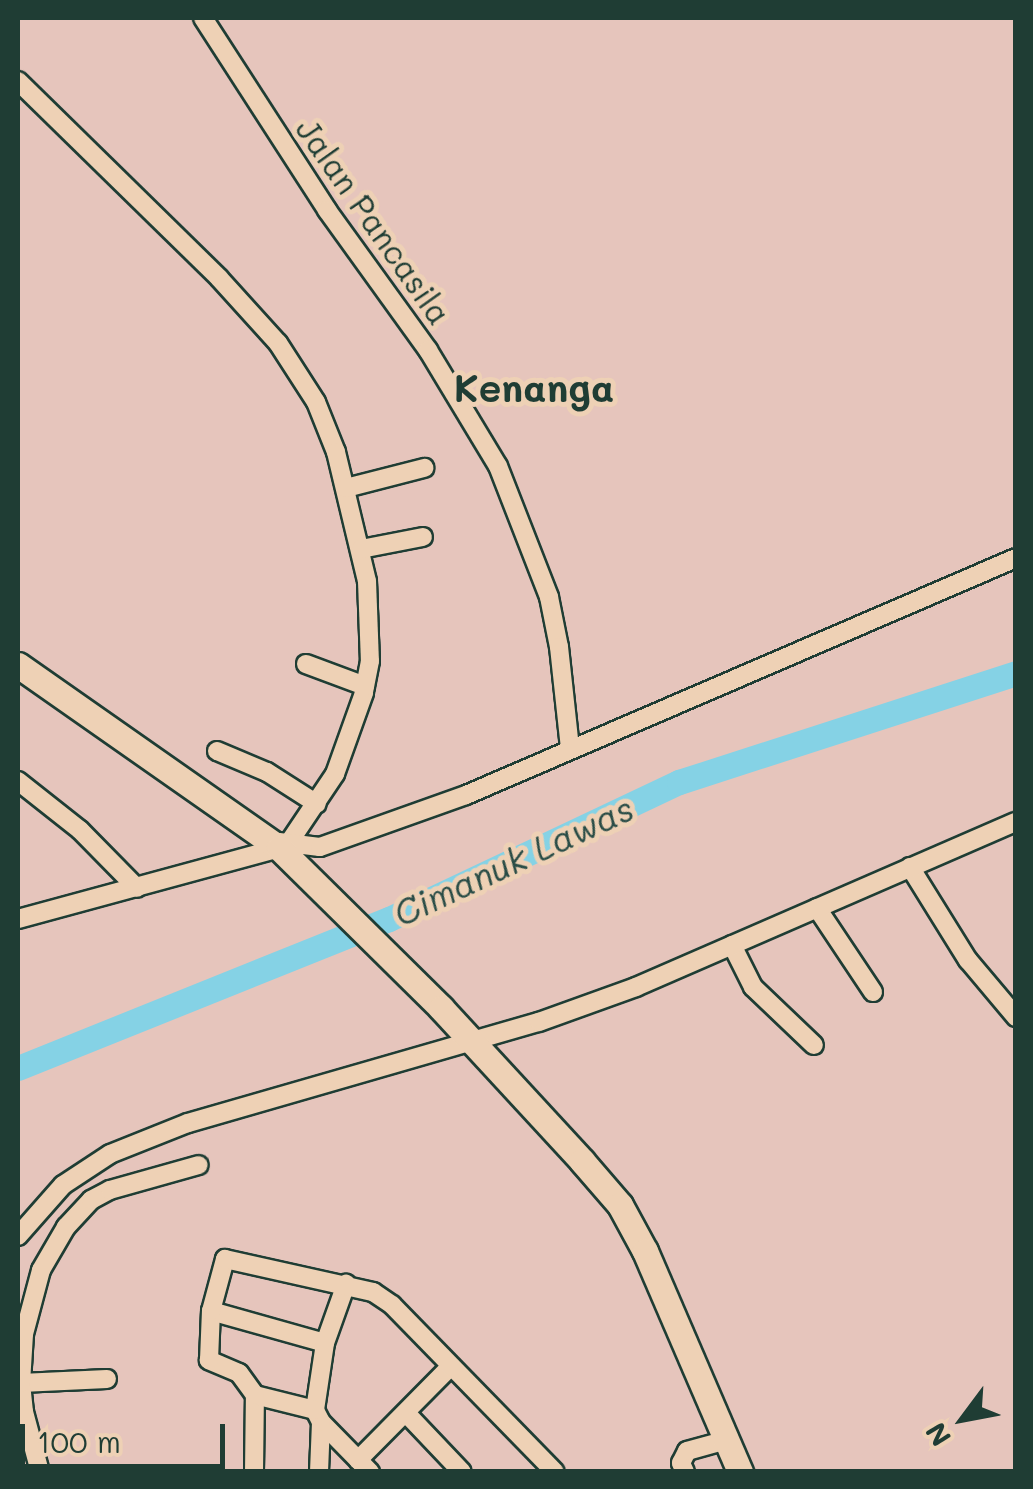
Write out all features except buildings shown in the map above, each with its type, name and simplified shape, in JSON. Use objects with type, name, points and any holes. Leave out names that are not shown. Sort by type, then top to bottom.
[{"type":"highway","points":[[18,665],[283,849],[441,1008],[620,1205],[645,1251],[740,1472]]},
{"type":"street","name":"Jalan Pancasila","points":[[203,18],[327,210],[428,350],[498,466],[548,597],[559,647],[570,748]]},
{"type":"street","points":[[18,81],[219,278],[278,343],[316,402],[346,488],[360,549],[371,640],[365,686],[341,759],[316,804],[283,849]]},
{"type":"street","points":[[346,488],[424,468]]},
{"type":"street","points":[[360,549],[423,537]]},
{"type":"street","points":[[18,919],[283,849],[320,847],[466,795],[1016,558]]},
{"type":"street","points":[[306,664],[365,686]]},
{"type":"street","points":[[218,751],[268,772],[316,804]]},
{"type":"street","points":[[18,781],[80,830],[137,888]]},
{"type":"street","points":[[18,1236],[63,1185],[110,1154],[188,1122],[472,1041],[636,987],[1016,822]]},
{"type":"street","points":[[910,867],[968,960],[1016,1017]]},
{"type":"street","points":[[817,908],[873,992]]},
{"type":"street","points":[[732,945],[747,975],[814,1044]]},
{"type":"street","points":[[40,1472],[24,1412],[20,1356],[41,1270],[82,1208],[110,1190],[199,1165]]},
{"type":"street","points":[[450,1367],[364,1466],[318,1416],[255,1395],[239,1373],[209,1360],[211,1310],[221,1263],[232,1257],[373,1292],[392,1305],[556,1472]]},
{"type":"street","points":[[319,1472],[318,1416],[325,1343],[346,1284]]},
{"type":"street","points":[[211,1310],[325,1343]]},
{"type":"street","points":[[21,1382],[107,1379]]},
{"type":"street","points":[[254,1472],[255,1395]]},
{"type":"street","points":[[406,1414],[462,1472]]},
{"type":"street","points":[[18,1424],[26,1472]]},
{"type":"street","points":[[684,1472],[682,1463],[687,1451],[727,1440]]},
{"type":"waterway","name":"Cimanuk Lawas","points":[[18,1068],[389,919],[679,782],[1016,673]]},
{"type":"district","name":"Kenanga","points":[[534,388]]}]
